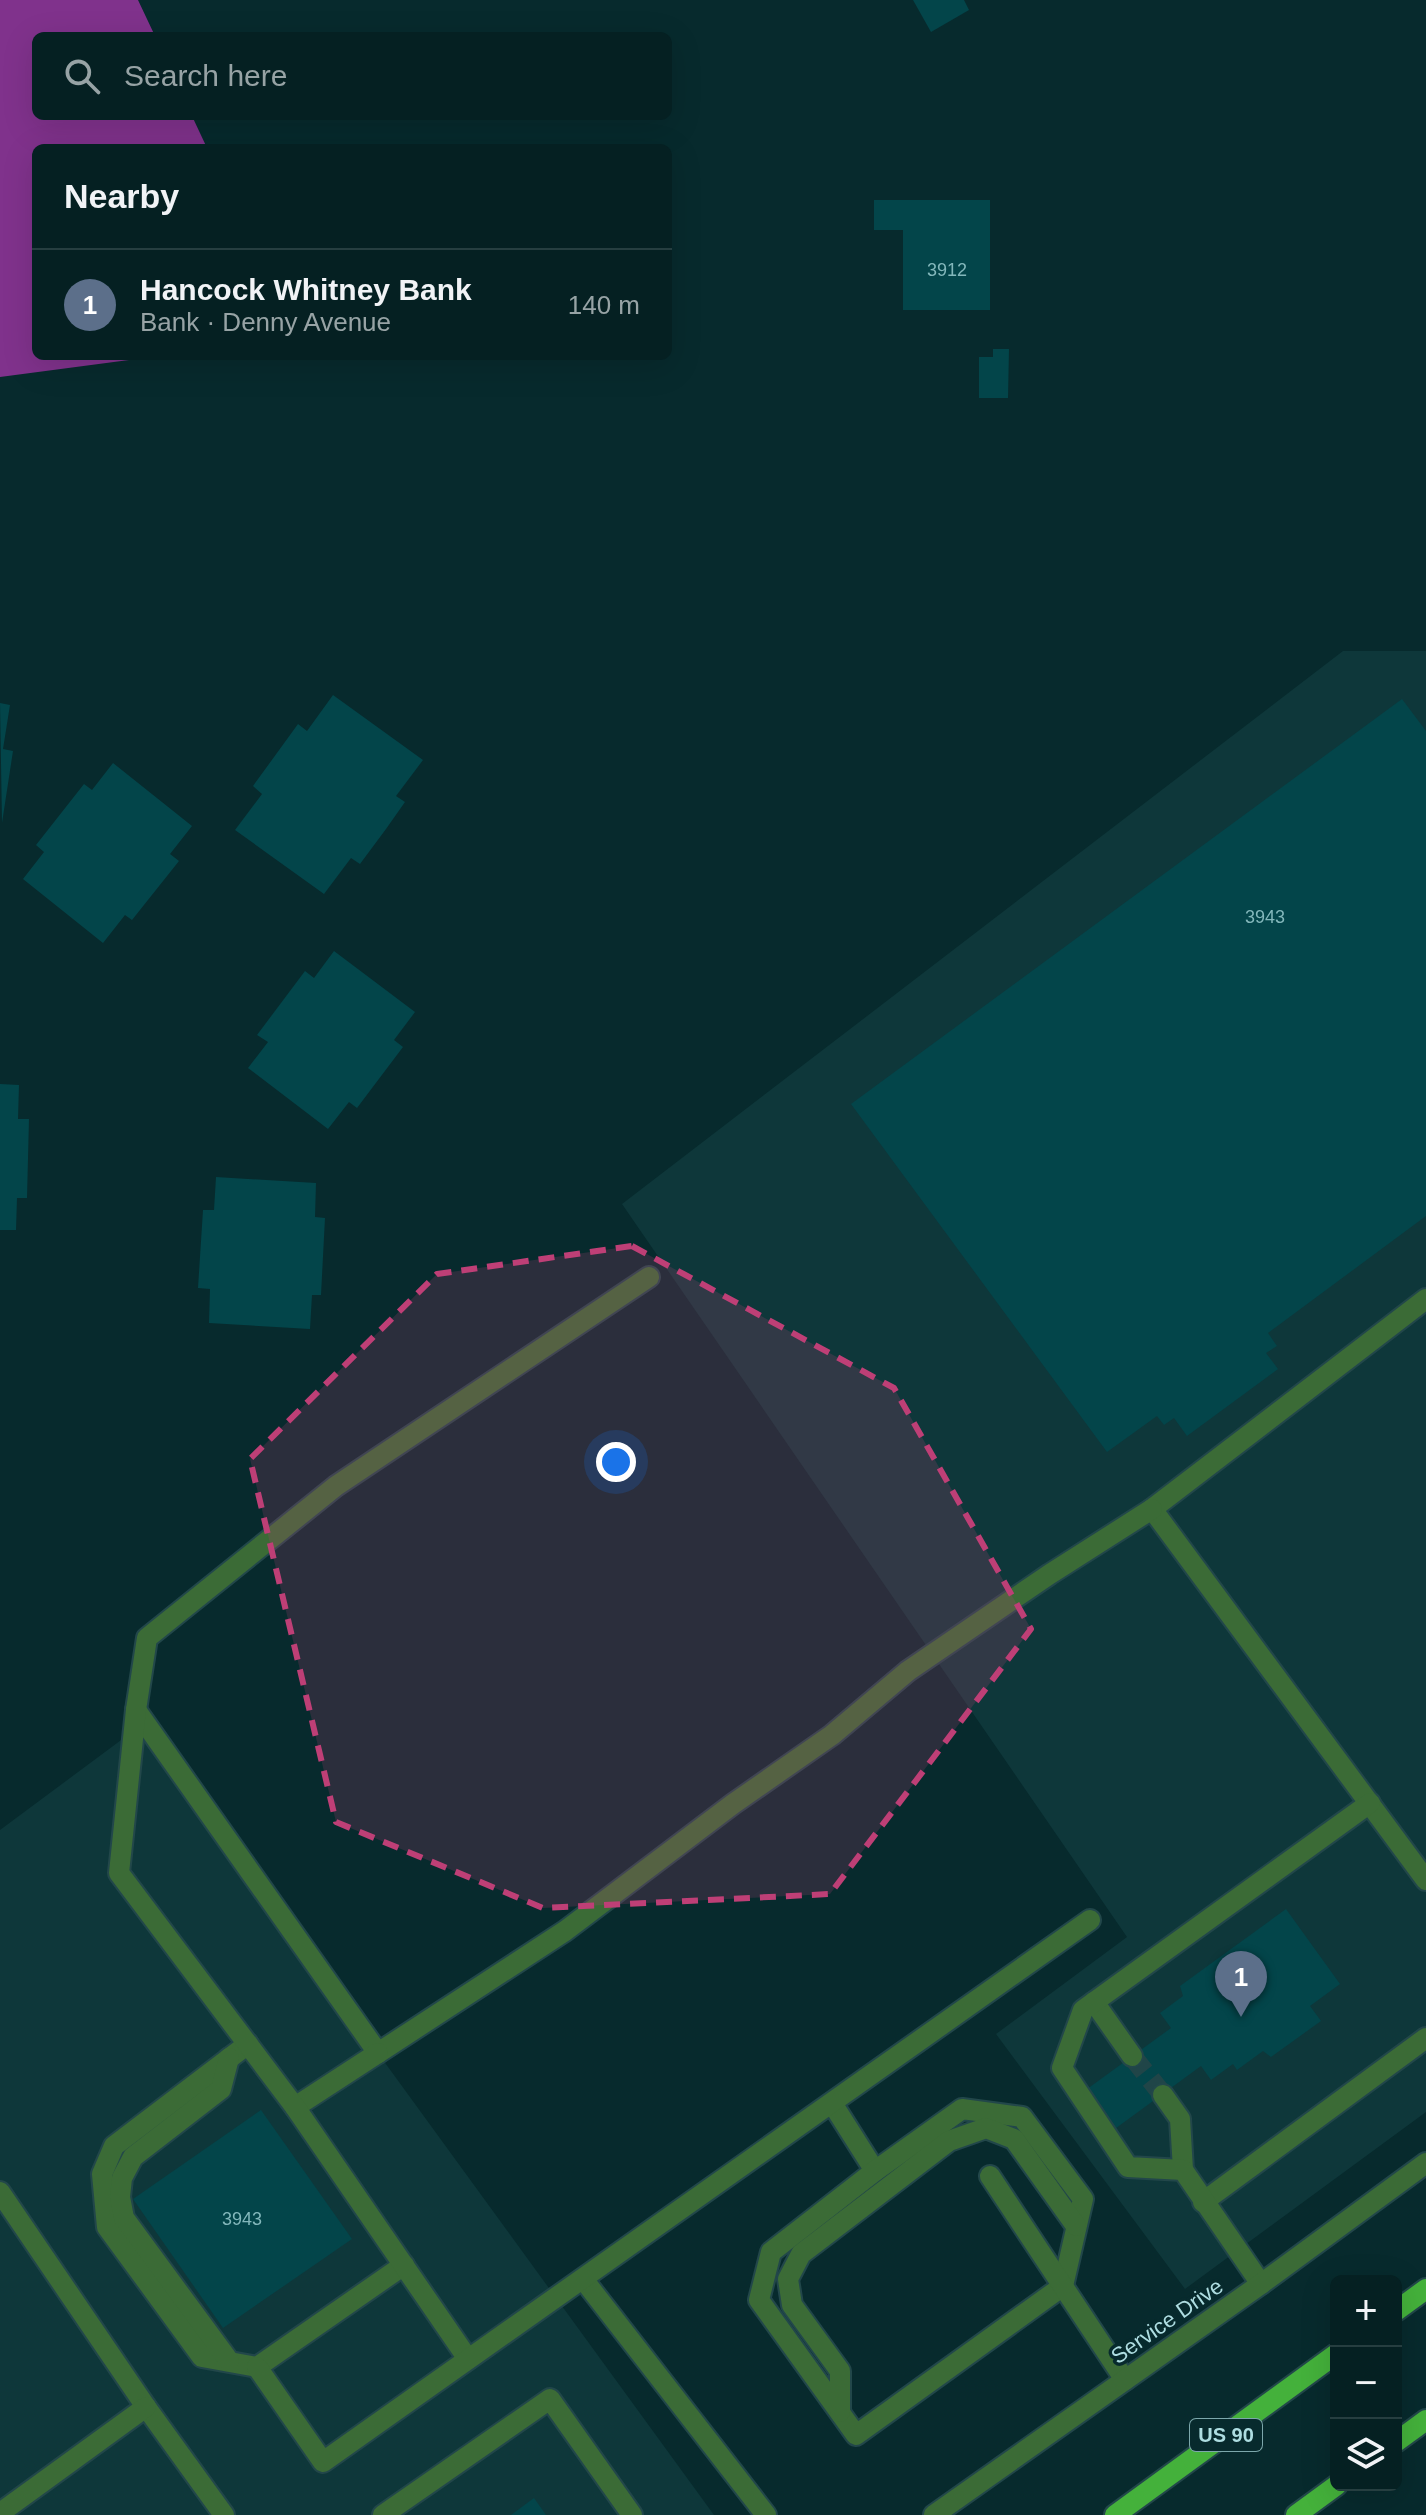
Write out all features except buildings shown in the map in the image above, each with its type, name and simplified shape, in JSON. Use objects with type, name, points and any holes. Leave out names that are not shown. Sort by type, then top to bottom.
[{"type":"main road","points":[[1402,2307],[1426,2289]]},
{"type":"main road","name":"US 90","points":[[1115,2515],[1330,2358]]},
{"type":"main road","points":[[1402,2438],[1426,2420]]},
{"type":"main road","points":[[1296,2515],[1330,2490]]},
{"type":"lane","points":[[468,2359],[295,2107],[119,1873],[136,1710],[147,1638],[336,1486],[649,1277]]},
{"type":"lane","points":[[295,2107],[565,1931],[733,1804],[832,1735],[908,1671],[1152,1509],[1426,1299]]},
{"type":"lane","points":[[1152,1509],[1426,1880]]},
{"type":"lane","points":[[136,1710],[378,2053]]},
{"type":"lane","points":[[1183,2170],[1128,2167],[1062,2068],[1083,2010],[1370,1803]]},
{"type":"lane","points":[[248,2044],[114,2146],[102,2174],[107,2227],[202,2357],[257,2367],[323,2462],[1090,1920]]},
{"type":"lane","points":[[1094,2002],[1132,2056]]},
{"type":"lane","points":[[1203,2202],[1426,2038]]},
{"type":"lane","points":[[1163,2095],[1180,2119],[1183,2170],[1261,2284]]},
{"type":"lane","points":[[832,2103],[875,2171]]},
{"type":"lane","points":[[962,2109],[1022,2117],[1083,2199],[1076,2226],[1063,2286],[856,2435],[759,2300],[771,2252],[875,2171],[962,2109]]},
{"type":"lane","points":[[840,2412],[840,2371],[792,2305],[788,2279],[801,2254],[949,2141],[986,2128],[1014,2139],[1076,2226]]},
{"type":"lane","name":"Service Drive","points":[[934,2515],[1261,2284],[1426,2163]]},
{"type":"lane","points":[[990,2176],[1125,2380]]},
{"type":"lane","points":[[0,2192],[146,2407],[224,2515]]},
{"type":"lane","points":[[257,2367],[404,2265]]},
{"type":"lane","points":[[583,2279],[766,2515]]},
{"type":"lane","points":[[383,2515],[550,2399],[632,2515]]},
{"type":"lane","points":[[0,2513],[146,2407]]},
{"type":"highlighted area","points":[[632,1246],[894,1388],[1031,1629],[830,1894],[543,1908],[336,1822],[250,1459],[437,1274]]},
{"type":"shaded area","points":[[0,0],[138,0],[153,32],[32,32],[32,120],[194,120],[205,144],[32,144],[32,360],[129,360],[0,377]]},
{"type":"shaded area","points":[[1343,651],[1426,651],[1426,2112],[1185,2289],[996,2034],[1127,1937],[622,1204]]},
{"type":"shaded area","points":[[140,1726],[714,2515],[0,2515],[0,1830]]},
{"type":"tunnel","points":[[1132,2056],[1163,2095]]},
{"type":"place","name":"Hancock Whitney Bank","points":[[1241,2017]]}]
